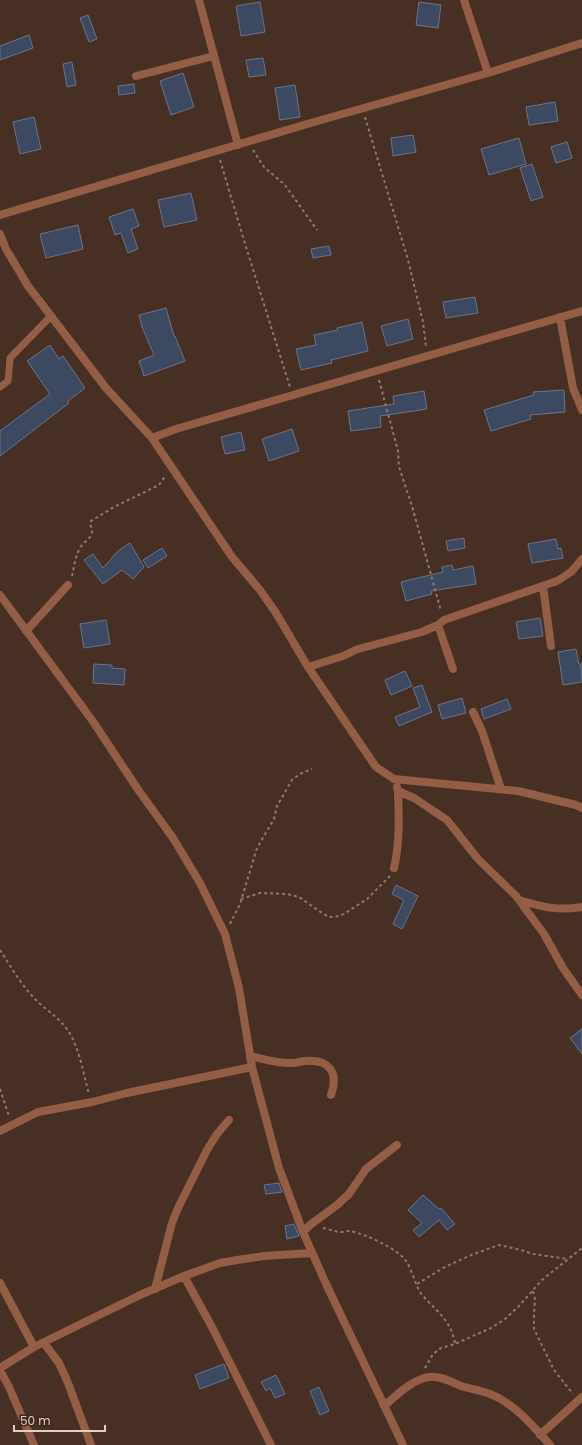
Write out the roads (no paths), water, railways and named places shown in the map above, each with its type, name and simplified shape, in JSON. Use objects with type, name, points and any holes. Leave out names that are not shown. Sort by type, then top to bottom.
[{"type":"street","points":[[199,0],[238,145]]},
{"type":"street","points":[[464,0],[488,73]]},
{"type":"street","points":[[0,215],[363,108],[488,73],[582,43]]},
{"type":"street","points":[[136,76],[214,56]]},
{"type":"street","points":[[0,234],[6,249],[28,286],[50,317],[106,388],[152,438],[232,557],[260,590],[276,613],[308,667],[376,767],[394,779],[518,791],[576,805],[582,808]]},
{"type":"street","points":[[152,438],[176,429],[582,311]]},
{"type":"street","points":[[560,317],[573,388],[582,410]]},
{"type":"street","points":[[308,667],[343,656],[358,649],[422,632],[441,622],[543,586],[564,577],[571,572],[582,559]]},
{"type":"street","points":[[26,631],[68,585]]},
{"type":"street","points":[[543,586],[551,646]]},
{"type":"street","points":[[0,595],[92,720],[138,791],[173,838],[200,883],[225,934],[240,988],[252,1067],[279,1168],[312,1253],[403,1445]]},
{"type":"street","points":[[441,622],[453,669]]},
{"type":"street","points":[[473,712],[482,731],[501,789]]},
{"type":"street","points":[[394,779],[398,791],[399,836],[394,868]]},
{"type":"street","points":[[398,791],[414,798],[447,820],[478,859],[519,900],[544,934],[563,968],[579,984],[582,995]]},
{"type":"street","points":[[519,900],[544,908],[582,907]]},
{"type":"street","points":[[250,1056],[294,1064],[303,1061],[314,1061],[326,1064],[332,1070],[334,1078],[334,1088],[331,1095]]},
{"type":"street","points":[[0,1131],[38,1112],[92,1102],[127,1093],[252,1067]]},
{"type":"street","points":[[155,1289],[172,1223],[178,1208],[207,1150],[217,1134],[229,1120]]},
{"type":"street","points":[[303,1232],[349,1194],[366,1169],[397,1145]]},
{"type":"street","points":[[34,1445],[0,1369],[34,1347],[184,1276],[220,1263],[264,1256],[312,1253]]},
{"type":"street","points":[[184,1276],[213,1329],[271,1445]]},
{"type":"street","points":[[0,1283],[34,1347]]},
{"type":"street","points":[[44,1343],[59,1363],[91,1445]]},
{"type":"street","points":[[384,1406],[409,1385],[431,1376],[440,1378],[471,1390],[490,1394],[509,1404],[550,1445]]},
{"type":"street","points":[[540,1435],[580,1399]]},
{"type":"lane","points":[[0,387],[8,381],[10,358],[50,317]]}]
